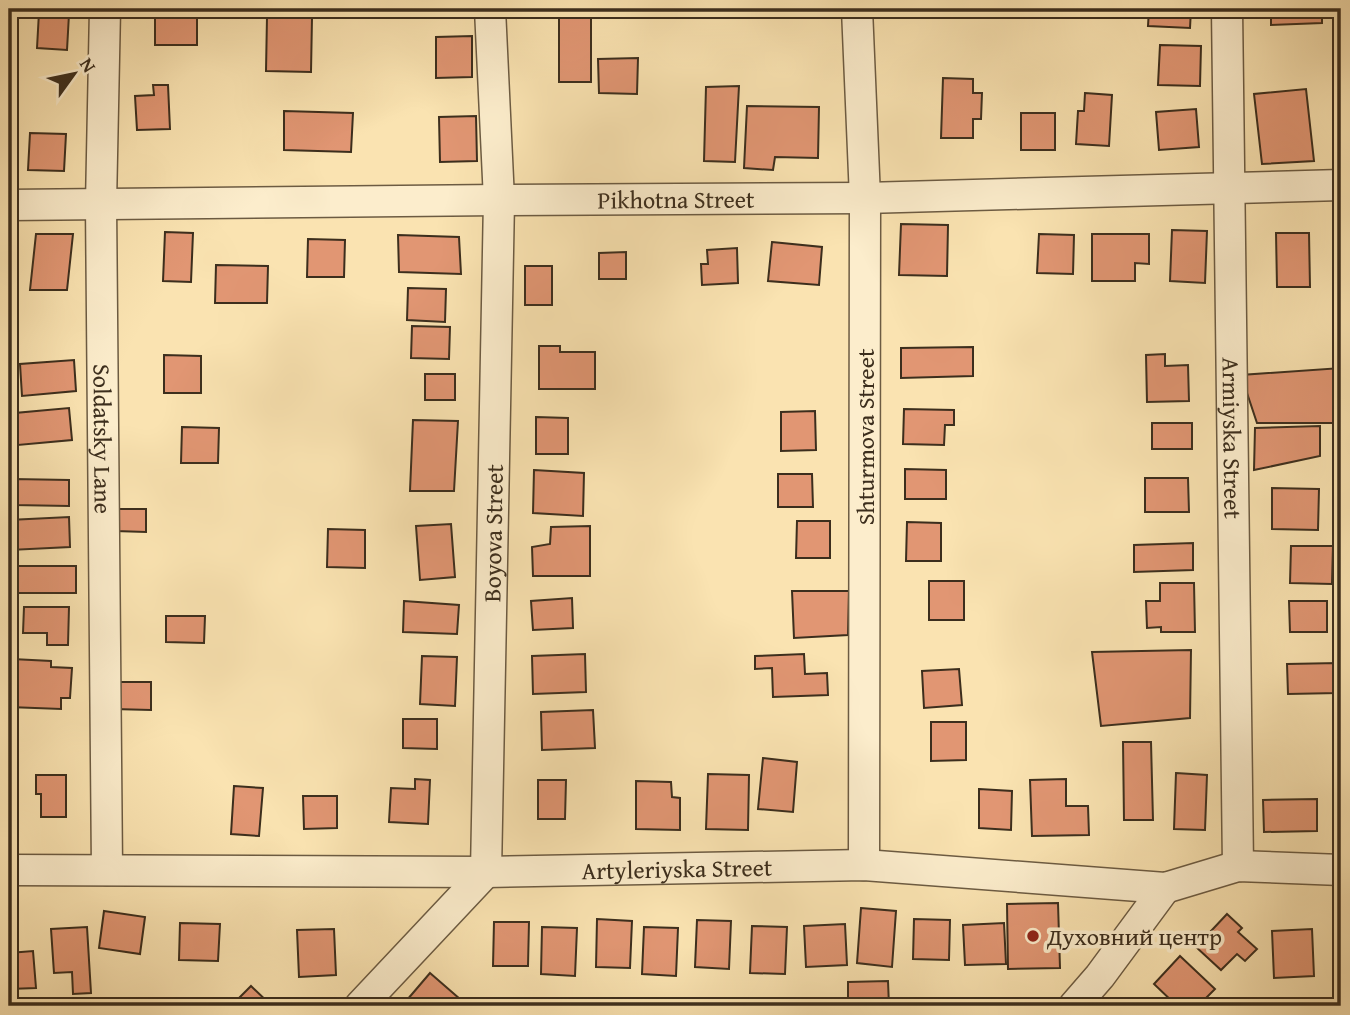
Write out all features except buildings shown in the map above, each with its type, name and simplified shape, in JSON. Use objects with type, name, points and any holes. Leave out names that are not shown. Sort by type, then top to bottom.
[{"type":"street","name":"Soldatsky Lane","points":[[105,9],[102,204],[107,870]]},
{"type":"street","name":"Boyova Street","points":[[486,872],[499,200],[490,9]]},
{"type":"street","name":"Shturmova Street","points":[[857,9],[865,198],[864,865]]},
{"type":"street","name":"Armiyska Street","points":[[1227,9],[1238,866]]},
{"type":"street","name":"Pikhotna Street","points":[[9,205],[865,198],[1341,186]]},
{"type":"street","name":"Artyleriyska Street","points":[[9,870],[486,872],[864,865],[1165,888],[1238,866],[1341,870]]},
{"type":"street","points":[[360,1006],[486,872]]},
{"type":"street","points":[[1074,1006],[1100,976],[1165,888]]},
{"type":"place","name":"Духовний центр","points":[[1033,936]]}]
